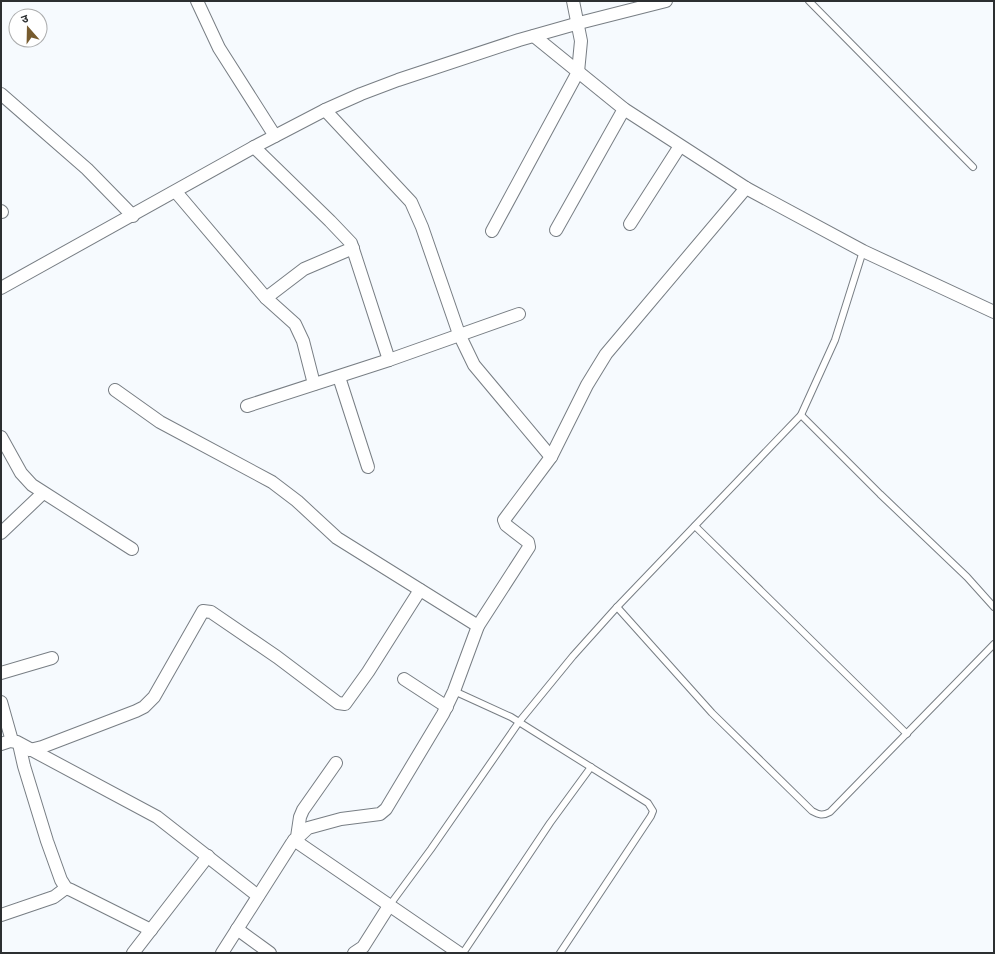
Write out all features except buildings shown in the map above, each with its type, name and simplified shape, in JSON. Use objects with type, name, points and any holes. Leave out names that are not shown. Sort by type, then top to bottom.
[{"type":"street","points":[[197,1],[219,48],[275,136]]},
{"type":"street","points":[[492,231],[578,72],[581,41],[579,23],[573,1]]},
{"type":"street","points":[[1,288],[133,216],[254,147],[324,110],[398,80],[534,36],[666,1]]},
{"type":"street","points":[[534,36],[624,109],[746,188],[863,251],[994,312]]},
{"type":"street","points":[[1,94],[87,169],[133,216]]},
{"type":"street","points":[[556,230],[624,109]]},
{"type":"street","points":[[324,110],[411,202],[422,227],[459,334],[478,370],[552,457]]},
{"type":"street","points":[[630,224],[680,146]]},
{"type":"street","points":[[254,147],[344,235],[353,248],[389,360]]},
{"type":"street","points":[[222,953],[295,839],[308,828],[320,824],[380,814],[386,809],[454,692],[478,626],[530,545],[506,525],[504,520],[552,457],[587,385],[606,354],[746,188]]},
{"type":"street","points":[[176,192],[266,298],[289,318],[297,328],[303,342],[314,384]]},
{"type":"street","points":[[266,298],[304,269],[353,248]]},
{"type":"street","points":[[247,406],[339,377],[519,314]]},
{"type":"street","points":[[339,377],[368,467]]},
{"type":"street","points":[[115,390],[160,422],[272,482],[297,501],[338,538],[478,626]]},
{"type":"street","points":[[1,437],[25,479],[43,493],[132,549]]},
{"type":"street","points":[[1,533],[43,493]]},
{"type":"street","points":[[30,750],[136,711],[150,702],[203,611],[211,612],[277,656],[338,703],[344,704],[368,672],[420,590]]},
{"type":"street","points":[[1,673],[52,658]]},
{"type":"street","points":[[404,679],[446,706]]},
{"type":"street","points":[[1,702],[11,743],[24,766],[47,841],[61,880],[66,888],[151,930]]},
{"type":"street","points":[[11,743],[30,750],[157,817],[258,896]]},
{"type":"street","points":[[295,839],[303,810],[336,763]]},
{"type":"street","points":[[295,839],[459,953]]},
{"type":"street","points":[[133,953],[208,856]]},
{"type":"street","points":[[1,915],[54,897],[66,888]]},
{"type":"street","points":[[354,953],[366,942],[390,906]]},
{"type":"street","points":[[237,929],[270,953]]},
{"type":"lane","points":[[809,1],[973,167]]},
{"type":"lane","points":[[390,906],[519,722],[573,656],[617,607],[802,415],[835,340],[863,251]]},
{"type":"lane","points":[[802,415],[880,494],[967,577],[994,607]]},
{"type":"lane","points":[[695,526],[907,734]]},
{"type":"lane","points":[[617,607],[712,713],[812,811],[818,815],[824,815],[830,812],[994,644]]},
{"type":"lane","points":[[454,692],[519,722],[648,803],[653,811],[560,953]]},
{"type":"lane","points":[[463,953],[550,823],[591,768]]}]
